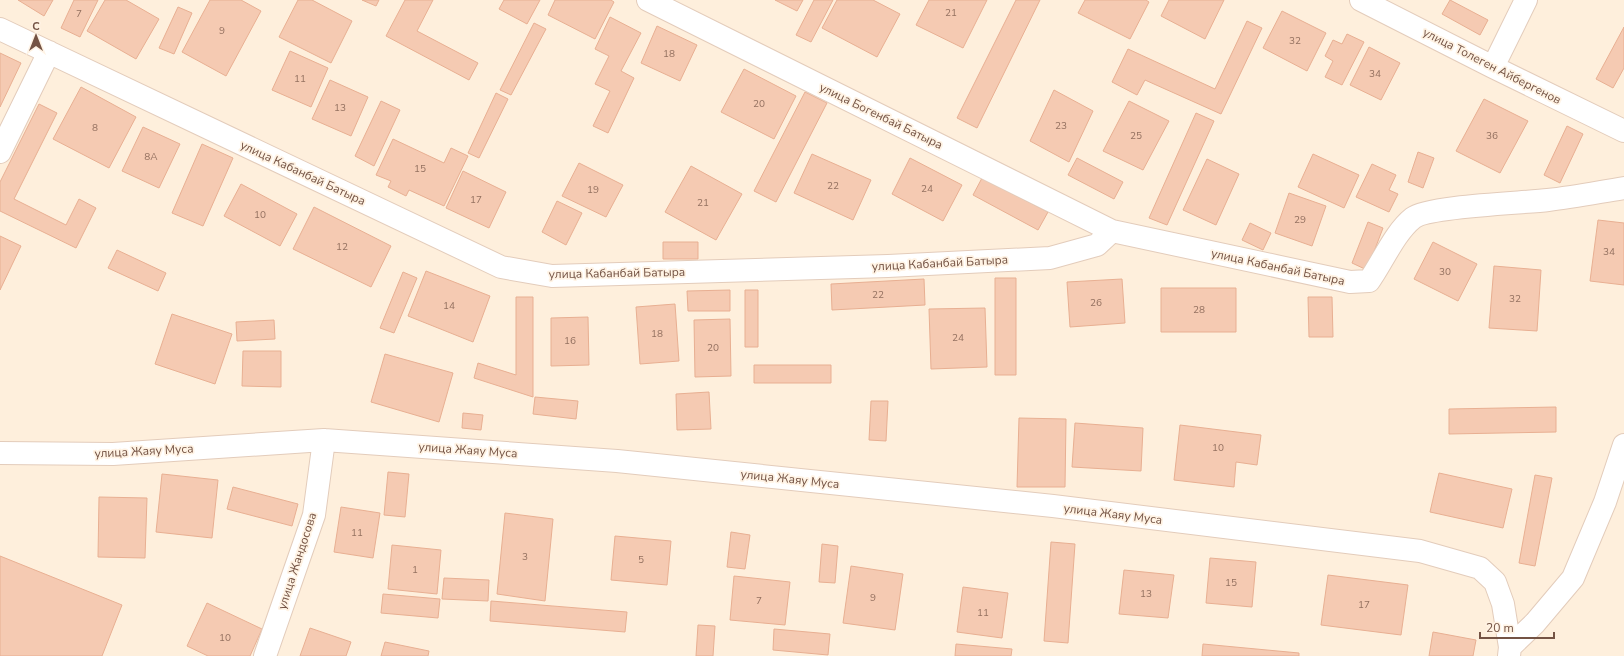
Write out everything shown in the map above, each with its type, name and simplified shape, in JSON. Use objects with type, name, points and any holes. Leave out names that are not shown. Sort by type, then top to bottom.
[{"type":"street","name":"улица Богенбай Батыра","points":[[648,0],[673,6],[1113,231]]},
{"type":"street","name":"улица Толеген Айбергенов","points":[[1361,0],[1624,131]]},
{"type":"street","points":[[1493,67],[1526,0]]},
{"type":"street","name":"улица Кабанбай Батыра","points":[[0,29],[501,267],[552,276],[888,266],[1050,258],[1097,245],[1113,231],[1350,282],[1369,281],[1400,232],[1413,218],[1433,211],[1550,200],[1624,188]]},
{"type":"street","points":[[0,152],[49,52]]},
{"type":"street","name":"улица Жаяу Муса","points":[[0,453],[113,454],[324,440],[633,462],[1053,506],[1420,551],[1480,568],[1495,582],[1504,604],[1510,652]]},
{"type":"street","name":"улица Жандосова","points":[[265,656],[314,515],[324,440]]},
{"type":"street","points":[[1510,652],[1573,578],[1605,502],[1624,445]]},
{"type":"building","points":[[18,0],[53,0],[44,16]]},
{"type":"building","points":[[74,0],[98,0],[80,37],[61,28]]},
{"type":"building","points":[[105,0],[126,0],[159,19],[136,59],[87,31]]},
{"type":"building","points":[[210,0],[241,0],[261,11],[226,76],[182,52]]},
{"type":"building","points":[[298,0],[312,0],[352,21],[331,63],[279,37]]},
{"type":"building","points":[[362,0],[379,0],[376,6]]},
{"type":"building","points":[[405,0],[433,0],[417,31],[478,63],[469,80],[386,36]]},
{"type":"building","points":[[504,0],[540,0],[527,24],[499,9]]},
{"type":"building","points":[[555,0],[611,0],[614,2],[595,39],[548,15]]},
{"type":"building","points":[[775,0],[803,0],[797,11]]},
{"type":"building","points":[[814,0],[833,0],[811,42],[796,35]]},
{"type":"building","points":[[837,0],[873,0],[900,14],[877,57],[822,28]]},
{"type":"building","points":[[929,0],[987,0],[963,48],[916,25]]},
{"type":"building","points":[[1016,0],[1040,0],[977,128],[957,118]]},
{"type":"building","points":[[1085,0],[1146,0],[1149,2],[1130,39],[1078,13]]},
{"type":"building","points":[[1169,0],[1224,0],[1205,39],[1161,16]]},
{"type":"building","points":[[1450,0],[1488,20],[1480,35],[1442,14]]},
{"type":"building","points":[[178,7],[192,13],[174,54],[159,48]]},
{"type":"building","points":[[1282,11],[1326,33],[1307,71],[1263,48]]},
{"type":"building","points":[[610,17],[641,33],[621,71],[634,78],[608,133],[593,126],[610,91],[595,84],[609,56],[595,49]]},
{"type":"building","points":[[1247,21],[1262,28],[1221,114],[1145,80],[1137,95],[1112,82],[1128,49],[1215,89]]},
{"type":"building","points":[[534,23],[546,29],[511,95],[500,90]]},
{"type":"building","points":[[657,26],[697,45],[680,81],[641,63]]},
{"type":"building","points":[[1624,27],[1624,68],[1613,88],[1596,79]]},
{"type":"building","points":[[1347,34],[1364,42],[1342,85],[1325,77],[1333,61],[1325,56],[1333,40],[1342,44]]},
{"type":"building","points":[[1369,47],[1400,63],[1381,100],[1350,85]]},
{"type":"building","points":[[290,51],[328,68],[311,107],[272,90]]},
{"type":"building","points":[[0,53],[21,63],[0,107]]},
{"type":"building","points":[[744,69],[796,96],[774,139],[721,112]]},
{"type":"building","points":[[330,80],[368,97],[351,136],[312,119]]},
{"type":"building","points":[[81,87],[136,117],[109,168],[53,139]]},
{"type":"building","points":[[1054,90],[1093,111],[1069,162],[1030,141]]},
{"type":"building","points":[[805,92],[827,103],[776,202],[754,191]]},
{"type":"building","points":[[496,93],[508,99],[479,158],[468,153]]},
{"type":"building","points":[[1484,99],[1528,121],[1500,173],[1456,151]]},
{"type":"building","points":[[381,101],[400,110],[374,166],[355,156]]},
{"type":"building","points":[[1129,101],[1169,121],[1143,170],[1103,151]]},
{"type":"building","points":[[39,104],[57,113],[14,199],[66,225],[79,199],[96,208],[76,248],[0,211],[0,182]]},
{"type":"building","points":[[1196,113],[1214,121],[1167,225],[1149,218]]},
{"type":"building","points":[[1567,126],[1583,134],[1560,183],[1544,175]]},
{"type":"building","points":[[143,127],[180,144],[159,188],[122,171]]},
{"type":"building","points":[[393,139],[444,163],[451,148],[468,156],[444,206],[409,190],[406,196],[388,187],[391,181],[376,175]]},
{"type":"building","points":[[202,144],[233,158],[203,226],[172,213]]},
{"type":"building","points":[[1418,152],[1434,158],[1423,188],[1408,182]]},
{"type":"building","points":[[812,154],[871,180],[853,220],[794,193]]},
{"type":"building","points":[[1313,154],[1359,175],[1344,208],[1298,187]]},
{"type":"building","points":[[910,158],[962,185],[943,221],[892,194]]},
{"type":"building","points":[[1077,158],[1123,182],[1114,199],[1068,175]]},
{"type":"building","points":[[1207,159],[1239,174],[1216,225],[1183,210]]},
{"type":"building","points":[[579,163],[623,185],[606,217],[562,196]]},
{"type":"building","points":[[1372,164],[1396,175],[1389,190],[1398,194],[1389,212],[1356,197]]},
{"type":"building","points":[[691,166],[742,194],[716,240],[665,212]]},
{"type":"building","points":[[463,171],[506,192],[489,228],[446,208]]},
{"type":"building","points":[[982,178],[1048,212],[1038,230],[973,195]]},
{"type":"building","points":[[241,184],[297,214],[280,246],[224,216]]},
{"type":"building","points":[[1289,193],[1326,206],[1312,246],[1275,233]]},
{"type":"building","points":[[557,201],[582,213],[566,245],[542,232]]},
{"type":"building","points":[[314,207],[391,246],[371,287],[293,249]]},
{"type":"building","points":[[1598,220],[1624,223],[1624,285],[1590,281]]},
{"type":"building","points":[[1368,222],[1383,228],[1367,270],[1352,263]]},
{"type":"building","points":[[1250,223],[1271,233],[1263,250],[1242,240]]},
{"type":"building","points":[[0,236],[21,246],[0,290]]},
{"type":"building","points":[[663,242],[698,242],[698,259],[663,259]]},
{"type":"building","points":[[1433,242],[1477,264],[1458,301],[1414,279]]},
{"type":"building","points":[[117,250],[166,273],[158,291],[108,268]]},
{"type":"building","points":[[1494,266],[1541,270],[1537,331],[1489,328]]},
{"type":"building","points":[[426,271],[490,296],[473,342],[408,316]]},
{"type":"building","points":[[403,272],[417,278],[394,333],[380,328]]},
{"type":"building","points":[[995,278],[1016,278],[1016,375],[995,375]]},
{"type":"building","points":[[924,279],[925,305],[832,310],[831,284]]},
{"type":"building","points":[[1122,279],[1125,323],[1070,327],[1067,282]]},
{"type":"building","points":[[1161,288],[1236,288],[1236,332],[1161,332]]},
{"type":"building","points":[[730,290],[730,311],[688,311],[687,291]]},
{"type":"building","points":[[745,290],[758,290],[758,347],[745,347]]},
{"type":"building","points":[[516,297],[533,297],[533,397],[474,378],[478,363],[516,375]]},
{"type":"building","points":[[1308,297],[1332,297],[1333,337],[1309,337]]},
{"type":"building","points":[[675,304],[679,361],[640,364],[636,307]]},
{"type":"building","points":[[985,308],[987,367],[931,369],[929,309]]},
{"type":"building","points":[[172,314],[232,334],[215,384],[155,364]]},
{"type":"building","points":[[588,317],[589,365],[551,366],[551,318]]},
{"type":"building","points":[[730,319],[731,376],[695,377],[694,320]]},
{"type":"building","points":[[274,320],[275,339],[237,341],[236,322]]},
{"type":"building","points":[[243,351],[281,351],[281,387],[242,386]]},
{"type":"building","points":[[385,354],[453,373],[439,422],[371,402]]},
{"type":"building","points":[[754,365],[831,365],[831,383],[754,383]]},
{"type":"building","points":[[709,392],[711,429],[677,430],[676,394]]},
{"type":"building","points":[[535,397],[578,401],[576,419],[533,414]]},
{"type":"building","points":[[871,401],[888,401],[886,441],[869,440]]},
{"type":"building","points":[[1556,407],[1556,432],[1449,434],[1449,409]]},
{"type":"building","points":[[463,413],[483,415],[481,430],[462,428]]},
{"type":"building","points":[[1019,418],[1066,419],[1065,487],[1017,487]]},
{"type":"building","points":[[1075,423],[1143,428],[1141,471],[1072,467]]},
{"type":"building","points":[[1180,425],[1261,435],[1257,465],[1236,462],[1234,487],[1174,480]]},
{"type":"building","points":[[388,472],[409,474],[405,517],[384,515]]},
{"type":"building","points":[[1439,473],[1512,489],[1503,528],[1430,512]]},
{"type":"building","points":[[162,474],[218,480],[212,538],[156,532]]},
{"type":"building","points":[[1535,475],[1552,478],[1535,566],[1519,563]]},
{"type":"building","points":[[233,487],[298,504],[292,526],[227,509]]},
{"type":"building","points":[[99,497],[147,498],[145,558],[98,557]]},
{"type":"building","points":[[341,507],[380,513],[373,558],[334,552]]},
{"type":"building","points":[[505,513],[553,519],[545,601],[497,594]]},
{"type":"building","points":[[731,532],[750,535],[745,569],[727,567]]},
{"type":"building","points":[[615,536],[671,541],[667,585],[611,580]]},
{"type":"building","points":[[1051,542],[1075,544],[1068,643],[1044,641]]},
{"type":"building","points":[[822,544],[838,546],[835,583],[819,582]]},
{"type":"building","points":[[392,545],[441,550],[437,594],[388,589]]},
{"type":"building","points":[[0,556],[122,605],[102,656],[0,656]]},
{"type":"building","points":[[1210,558],[1256,562],[1252,607],[1206,603]]},
{"type":"building","points":[[851,566],[903,574],[895,630],[843,623]]},
{"type":"building","points":[[1124,570],[1174,575],[1168,618],[1119,614]]},
{"type":"building","points":[[1328,575],[1408,585],[1401,635],[1321,625]]},
{"type":"building","points":[[734,576],[790,582],[785,625],[730,620]]},
{"type":"building","points":[[444,578],[489,580],[488,601],[442,599]]},
{"type":"building","points":[[963,587],[1008,593],[1002,638],[957,632]]},
{"type":"building","points":[[383,594],[440,599],[438,618],[381,613]]},
{"type":"building","points":[[491,601],[627,612],[625,632],[490,621]]},
{"type":"building","points":[[207,603],[262,629],[250,656],[208,656],[187,646]]},
{"type":"building","points":[[698,625],[715,626],[713,656],[696,656]]},
{"type":"building","points":[[310,628],[351,642],[346,656],[300,656]]},
{"type":"building","points":[[774,629],[830,634],[828,655],[773,650]]},
{"type":"building","points":[[1433,632],[1476,640],[1473,656],[1429,656]]},
{"type":"building","points":[[385,642],[429,651],[428,656],[381,656]]},
{"type":"building","points":[[956,644],[1012,649],[1011,656],[955,656]]},
{"type":"building","points":[[1203,644],[1299,653],[1299,656],[1202,656]]}]
